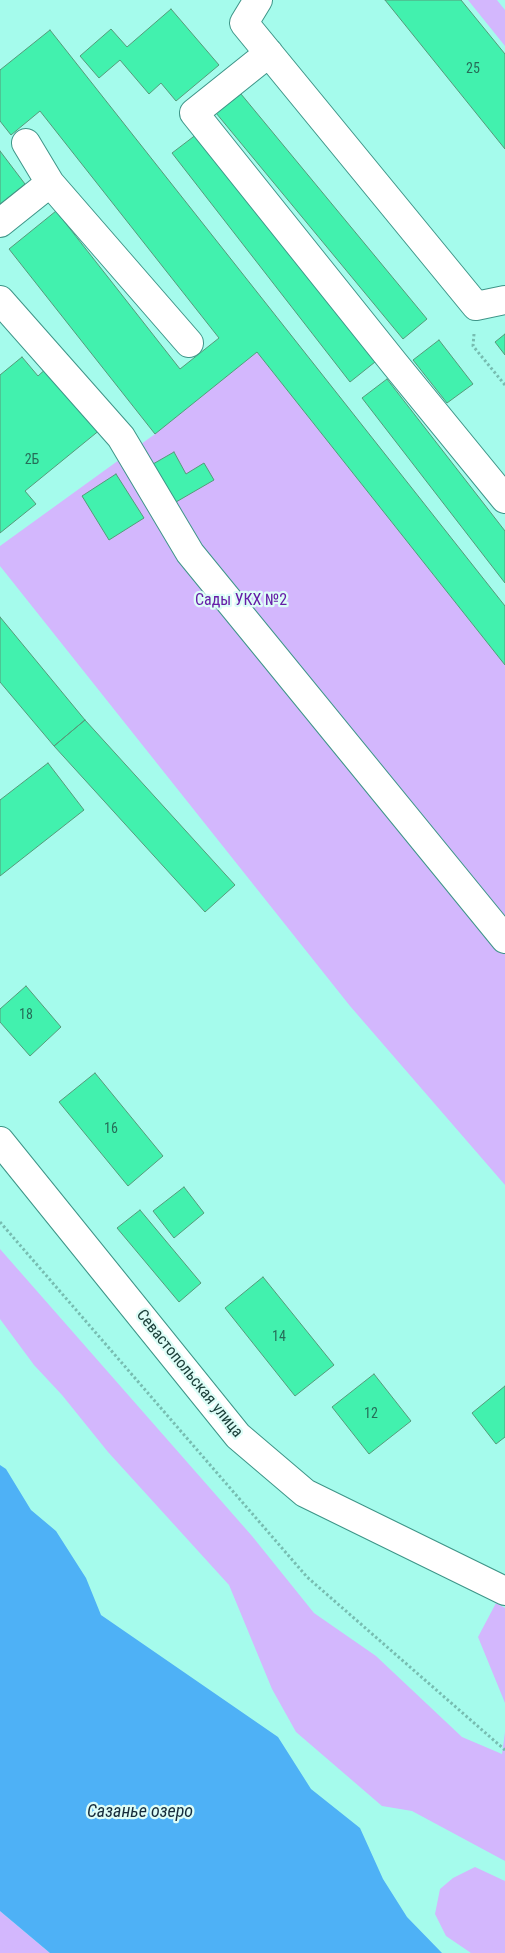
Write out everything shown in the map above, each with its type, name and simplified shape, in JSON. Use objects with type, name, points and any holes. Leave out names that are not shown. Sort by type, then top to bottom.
[{"type":"street","points":[[258,0],[244,23],[476,306],[505,300]]},
{"type":"street","points":[[269,53],[194,113],[505,499]]},
{"type":"street","points":[[26,143],[50,183],[189,343]]},
{"type":"street","points":[[0,223],[50,183]]},
{"type":"street","points":[[0,300],[121,436],[190,553],[505,939]]},
{"type":"street","name":"Севастопольская улица","points":[[0,1141],[238,1436],[305,1493],[505,1591]]},
{"type":"path","points":[[476,306],[473,346],[505,384]]},
{"type":"path","points":[[0,1222],[307,1577],[505,1750]]},
{"type":"green space","points":[[468,0],[497,0],[505,10],[505,46]]},
{"type":"green space","name":"Сады УКХ №2","points":[[257,352],[505,665],[505,1185],[350,1006],[0,566],[0,546],[155,434]]},
{"type":"green space","points":[[0,1249],[252,1536],[314,1613],[376,1656],[462,1737],[502,1754],[505,1732],[505,1861],[412,1811],[382,1806],[296,1732],[272,1689],[229,1585],[108,1452],[62,1395],[34,1365],[0,1319]]},
{"type":"green space","points":[[496,1603],[505,1608],[505,1703],[478,1637]]},
{"type":"green space","points":[[475,1867],[505,1881],[505,1953],[471,1953],[446,1936],[435,1914],[440,1889],[453,1878]]},
{"type":"green space","points":[[0,1911],[50,1953],[0,1953]]},
{"type":"water","name":"Сазанье озеро","points":[[0,1465],[6,1469],[31,1510],[56,1531],[86,1578],[101,1615],[278,1737],[311,1789],[360,1828],[383,1879],[407,1917],[442,1953],[50,1953],[0,1911]]},
{"type":"building","points":[[385,0],[461,0],[505,54],[505,149]]},
{"type":"building","points":[[171,9],[219,65],[176,101],[161,83],[149,94],[120,60],[99,78],[80,56],[111,29],[127,47]]},
{"type":"building","points":[[50,30],[505,606],[505,665],[257,352],[155,434],[9,249],[56,211],[180,369],[219,338],[40,111],[11,135],[0,121],[0,70]]},
{"type":"building","points":[[241,94],[427,319],[403,339],[216,113]]},
{"type":"building","points":[[197,134],[375,362],[350,382],[172,153]]},
{"type":"building","points":[[0,151],[25,184],[0,204]]},
{"type":"building","points":[[505,334],[505,355],[495,342]]},
{"type":"building","points":[[439,340],[473,384],[447,403],[413,360]]},
{"type":"building","points":[[22,357],[38,376],[49,366],[101,429],[25,491],[36,504],[0,533],[0,375]]},
{"type":"building","points":[[387,379],[505,531],[505,583],[362,398]]},
{"type":"building","points":[[174,452],[186,474],[204,463],[214,480],[176,502],[153,464]]},
{"type":"building","points":[[116,474],[144,518],[109,540],[82,496]]},
{"type":"building","points":[[0,617],[85,720],[54,746],[0,682]]},
{"type":"building","points":[[85,720],[235,885],[205,912],[54,746]]},
{"type":"building","points":[[48,763],[84,810],[0,876],[0,800]]},
{"type":"building","points":[[26,986],[61,1027],[30,1056],[0,1022],[0,1009]]},
{"type":"building","points":[[95,1073],[163,1156],[128,1186],[59,1102]]},
{"type":"building","points":[[184,1187],[204,1213],[174,1238],[153,1211]]},
{"type":"building","points":[[140,1210],[201,1283],[179,1302],[117,1228]]},
{"type":"building","points":[[263,1277],[334,1365],[295,1396],[225,1308]]},
{"type":"building","points":[[374,1374],[411,1421],[369,1454],[332,1407]]},
{"type":"building","points":[[505,1386],[505,1437],[496,1444],[472,1413]]}]
